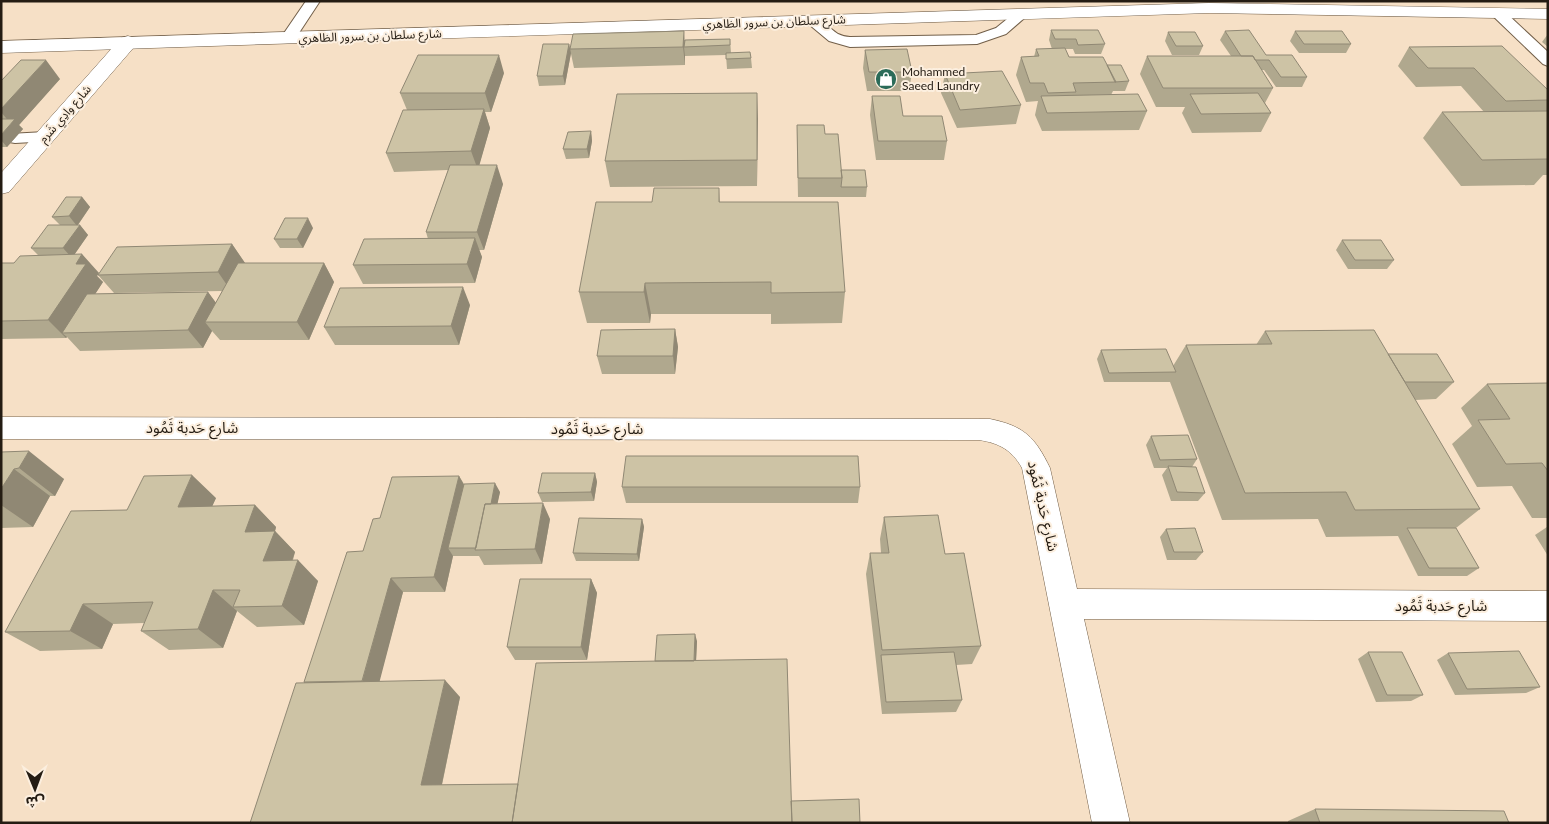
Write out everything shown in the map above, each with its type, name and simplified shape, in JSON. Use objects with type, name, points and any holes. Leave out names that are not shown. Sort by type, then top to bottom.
[{"type":"street","name":"شارع سلطان بن سرور الظاهري","points":[[1,46],[1022,14],[1207,5],[1548,14]]},
{"type":"street","name":"شارع وادِي شَرم","points":[[1,187],[128,42]]},
{"type":"street","name":"شارع حَدبة ثَمُود","points":[[1,428],[979,429],[998,431],[1016,439],[1030,453],[1036,468],[1111,823]]},
{"type":"street","name":"شارع حَدبة ثَمُود","points":[[1065,604],[1548,606]]},
{"type":"lane","points":[[288,38],[313,1]]},
{"type":"lane","points":[[1500,14],[1548,61]]},
{"type":"lane","points":[[15,138],[45,137]]},
{"type":"building","points":[[1051,30],[1098,30],[1105,44],[1078,45],[1076,39],[1055,39]]},
{"type":"building","points":[[1249,30],[1266,55],[1292,55],[1307,77],[1281,77],[1269,60],[1255,60],[1253,56],[1241,56],[1225,31]]},
{"type":"building","points":[[684,31],[683,47],[570,49],[573,34]]},
{"type":"building","points":[[1295,31],[1342,31],[1351,44],[1304,44]]},
{"type":"building","points":[[1168,32],[1195,32],[1203,46],[1176,46]]},
{"type":"building","points":[[730,39],[730,45],[684,47],[685,40]]},
{"type":"building","points":[[543,44],[569,44],[563,76],[537,76]]},
{"type":"building","points":[[1502,46],[1548,90],[1548,100],[1506,101],[1474,68],[1428,68],[1409,47]]},
{"type":"building","points":[[1065,48],[1069,57],[1103,57],[1116,82],[1073,83],[1076,92],[1048,93],[1044,83],[1030,83],[1021,57],[1039,56],[1036,49]]},
{"type":"building","points":[[907,49],[912,72],[869,72],[865,50]]},
{"type":"building","points":[[750,52],[751,58],[726,59],[726,53]]},
{"type":"building","points":[[418,55],[499,55],[485,93],[400,93]]},
{"type":"building","points":[[1147,56],[1253,56],[1273,88],[1163,88]]},
{"type":"building","points":[[21,60],[46,60],[1,109],[1,81]]},
{"type":"building","points":[[1107,65],[1121,65],[1129,81],[1115,82]]},
{"type":"building","points":[[1002,71],[1021,105],[960,110],[945,74]]},
{"type":"building","points":[[757,93],[757,160],[605,161],[617,94]]},
{"type":"building","points":[[1258,93],[1271,113],[1201,114],[1190,94]]},
{"type":"building","points":[[1138,94],[1147,111],[1047,113],[1041,96]]},
{"type":"building","points":[[872,96],[900,96],[903,116],[942,116],[947,141],[878,141]]},
{"type":"building","points":[[484,109],[471,151],[386,153],[403,110]]},
{"type":"building","points":[[1548,111],[1548,159],[1482,160],[1442,112]]},
{"type":"building","points":[[1,119],[15,119],[1,135]]},
{"type":"building","points":[[797,125],[824,125],[825,134],[838,134],[842,178],[798,178]]},
{"type":"building","points":[[591,131],[587,149],[563,149],[568,132]]},
{"type":"building","points":[[450,165],[497,165],[477,232],[426,232]]},
{"type":"building","points":[[841,170],[865,170],[867,187],[841,187]]},
{"type":"building","points":[[654,188],[719,188],[719,202],[838,202],[845,292],[771,293],[771,282],[645,283],[644,292],[579,292],[596,202],[652,202]]},
{"type":"building","points":[[66,197],[82,197],[69,216],[52,217]]},
{"type":"building","points":[[285,218],[308,218],[297,239],[274,239]]},
{"type":"building","points":[[48,225],[80,225],[63,248],[31,248]]},
{"type":"building","points":[[475,238],[467,264],[353,265],[364,239]]},
{"type":"building","points":[[1342,240],[1381,240],[1394,260],[1355,260]]},
{"type":"building","points":[[232,244],[218,272],[98,275],[117,247]]},
{"type":"building","points":[[82,254],[76,264],[86,264],[48,320],[1,321],[1,263],[14,263],[20,256]]},
{"type":"building","points":[[238,263],[324,263],[297,322],[205,322]]},
{"type":"building","points":[[463,287],[451,326],[324,327],[340,288]]},
{"type":"building","points":[[208,292],[188,330],[62,333],[87,294]]},
{"type":"building","points":[[675,329],[673,356],[597,356],[601,330]]},
{"type":"building","points":[[1374,330],[1480,509],[1355,510],[1346,492],[1245,493],[1186,345],[1272,344],[1265,331]]},
{"type":"building","points":[[1166,349],[1176,372],[1109,373],[1101,350]]},
{"type":"building","points":[[1388,354],[1437,354],[1454,382],[1405,382]]},
{"type":"building","points":[[1548,383],[1548,471],[1542,463],[1506,464],[1478,420],[1510,419],[1487,384]]},
{"type":"building","points":[[1188,435],[1197,459],[1160,460],[1151,436]]},
{"type":"building","points":[[29,451],[19,468],[14,469],[1,489],[1,452]]},
{"type":"building","points":[[626,456],[858,456],[860,487],[622,487]]},
{"type":"building","points":[[1168,466],[1196,467],[1205,493],[1177,492]]},
{"type":"building","points":[[542,473],[595,473],[591,492],[538,493]]},
{"type":"building","points":[[192,475],[178,507],[255,505],[245,532],[275,531],[263,561],[298,560],[282,606],[233,607],[240,590],[213,590],[198,629],[141,631],[153,602],[83,604],[70,631],[5,632],[71,511],[127,510],[144,476]]},
{"type":"building","points":[[459,476],[434,577],[391,578],[362,681],[304,682],[347,552],[363,551],[373,519],[380,518],[392,477]]},
{"type":"building","points":[[495,483],[491,504],[485,504],[476,548],[448,548],[464,484]]},
{"type":"building","points":[[543,503],[535,549],[475,550],[485,504]]},
{"type":"building","points":[[938,515],[945,554],[964,553],[981,646],[882,650],[870,553],[889,553],[884,517]]},
{"type":"building","points":[[579,518],[642,519],[637,554],[573,553]]},
{"type":"building","points":[[1195,528],[1203,552],[1174,552],[1166,529]]},
{"type":"building","points":[[1407,528],[1456,528],[1479,568],[1429,568]]},
{"type":"building","points":[[520,579],[591,579],[581,647],[507,647]]},
{"type":"building","points":[[695,634],[694,661],[655,661],[657,635]]},
{"type":"building","points":[[1519,651],[1540,687],[1467,689],[1448,653]]},
{"type":"building","points":[[954,652],[962,700],[886,702],[881,655]]},
{"type":"building","points":[[1368,652],[1402,652],[1423,695],[1387,695]]},
{"type":"building","points":[[787,659],[792,823],[512,823],[536,663]]},
{"type":"building","points":[[445,680],[421,785],[518,784],[512,823],[250,823],[296,683]]},
{"type":"building","points":[[859,799],[860,823],[792,823],[791,801]]},
{"type":"building","points":[[1315,809],[1504,811],[1509,823],[1320,823]]},
{"type":"place","name":"Mohammed Saeed Laundry","points":[[886,79]]}]
